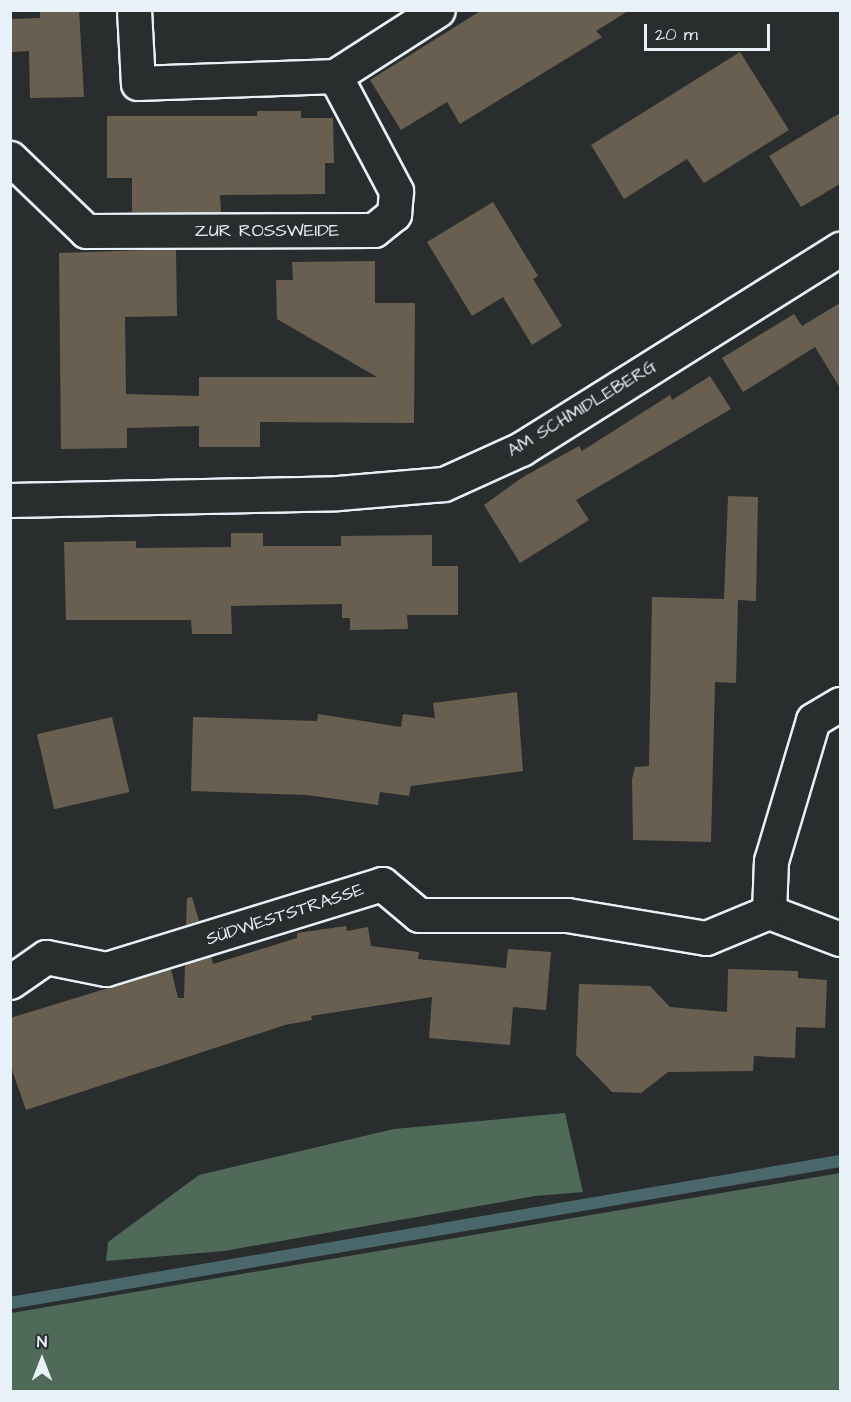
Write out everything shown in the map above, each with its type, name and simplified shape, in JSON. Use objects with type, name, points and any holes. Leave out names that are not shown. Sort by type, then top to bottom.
[{"type":"street","points":[[135,10],[138,83],[335,76],[438,10]]},
{"type":"street","name":"ZUR ROSSWEIDE","points":[[10,158],[87,231],[374,230],[394,214],[396,191],[335,76]]},
{"type":"street","name":"AM SCHMIDLEBERG","points":[[10,500],[338,493],[444,484],[521,449],[840,249]]},
{"type":"street","points":[[840,704],[813,720],[771,861],[769,912],[840,939]]},
{"type":"street","name":"SÜDWESTSTRASSE","points":[[10,982],[46,957],[106,969],[382,884],[418,915],[567,915],[706,938],[769,912]]},
{"type":"green space","points":[[565,1113],[583,1192],[535,1196],[224,1251],[106,1261],[108,1242],[199,1175],[394,1129]]},
{"type":"green space","points":[[840,1173],[840,1391],[11,1391],[11,1313]]},
{"type":"building","points":[[40,10],[79,10],[84,97],[30,98],[29,51],[10,52],[10,19],[40,18]]},
{"type":"building","points":[[482,10],[630,10],[596,31],[602,37],[460,124],[447,102],[401,130],[370,80]]},
{"type":"building","points":[[740,52],[789,130],[704,183],[687,159],[624,199],[591,145]]},
{"type":"building","points":[[257,111],[301,111],[301,118],[333,118],[334,163],[325,163],[325,194],[220,195],[221,212],[132,212],[132,178],[107,178],[107,116],[257,116]]},
{"type":"building","points":[[840,113],[840,184],[801,207],[769,156]]},
{"type":"building","points":[[493,202],[538,276],[533,279],[562,326],[532,345],[503,297],[472,316],[427,242]]},
{"type":"building","points":[[176,249],[177,316],[125,317],[126,394],[199,396],[199,377],[377,377],[277,319],[276,280],[293,280],[292,262],[375,261],[375,303],[415,303],[414,423],[260,422],[260,447],[199,447],[199,426],[127,428],[127,448],[61,449],[59,253]]},
{"type":"building","points":[[840,303],[840,388],[815,347],[743,392],[722,358],[794,314],[802,326]]},
{"type":"building","points":[[710,376],[731,409],[576,500],[589,520],[520,563],[484,505],[523,477],[579,446],[582,451],[670,395],[672,400]]},
{"type":"building","points":[[728,496],[758,497],[756,601],[738,600],[736,683],[715,682],[711,842],[633,840],[632,779],[635,767],[649,766],[652,597],[724,599]]},
{"type":"building","points":[[231,533],[263,533],[263,546],[341,546],[341,536],[432,535],[432,566],[458,566],[458,615],[407,615],[408,629],[350,630],[350,618],[342,618],[342,604],[231,606],[232,634],[192,634],[191,620],[66,620],[64,542],[136,541],[136,548],[231,547]]},
{"type":"building","points":[[517,692],[523,771],[411,786],[409,796],[380,792],[378,805],[307,795],[191,791],[193,717],[317,721],[318,714],[401,727],[403,714],[435,718],[433,703]]},
{"type":"building","points":[[112,717],[129,792],[54,809],[37,734]]},
{"type":"building","points":[[192,897],[199,921],[186,925],[187,898]]},
{"type":"building","points":[[346,926],[347,931],[368,927],[371,946],[419,952],[418,959],[506,968],[508,949],[551,952],[546,1010],[513,1007],[510,1045],[429,1038],[432,997],[311,1016],[312,1020],[285,1025],[26,1110],[10,1064],[10,1018],[171,969],[178,998],[184,998],[185,964],[211,956],[213,964],[297,938],[297,933]]},
{"type":"building","points":[[728,969],[798,971],[798,978],[827,980],[825,1028],[796,1027],[795,1058],[754,1056],[753,1071],[668,1072],[641,1093],[612,1092],[576,1055],[579,984],[650,986],[670,1007],[727,1012]]},
{"type":"waterway","points":[[10,1303],[840,1161]]}]
